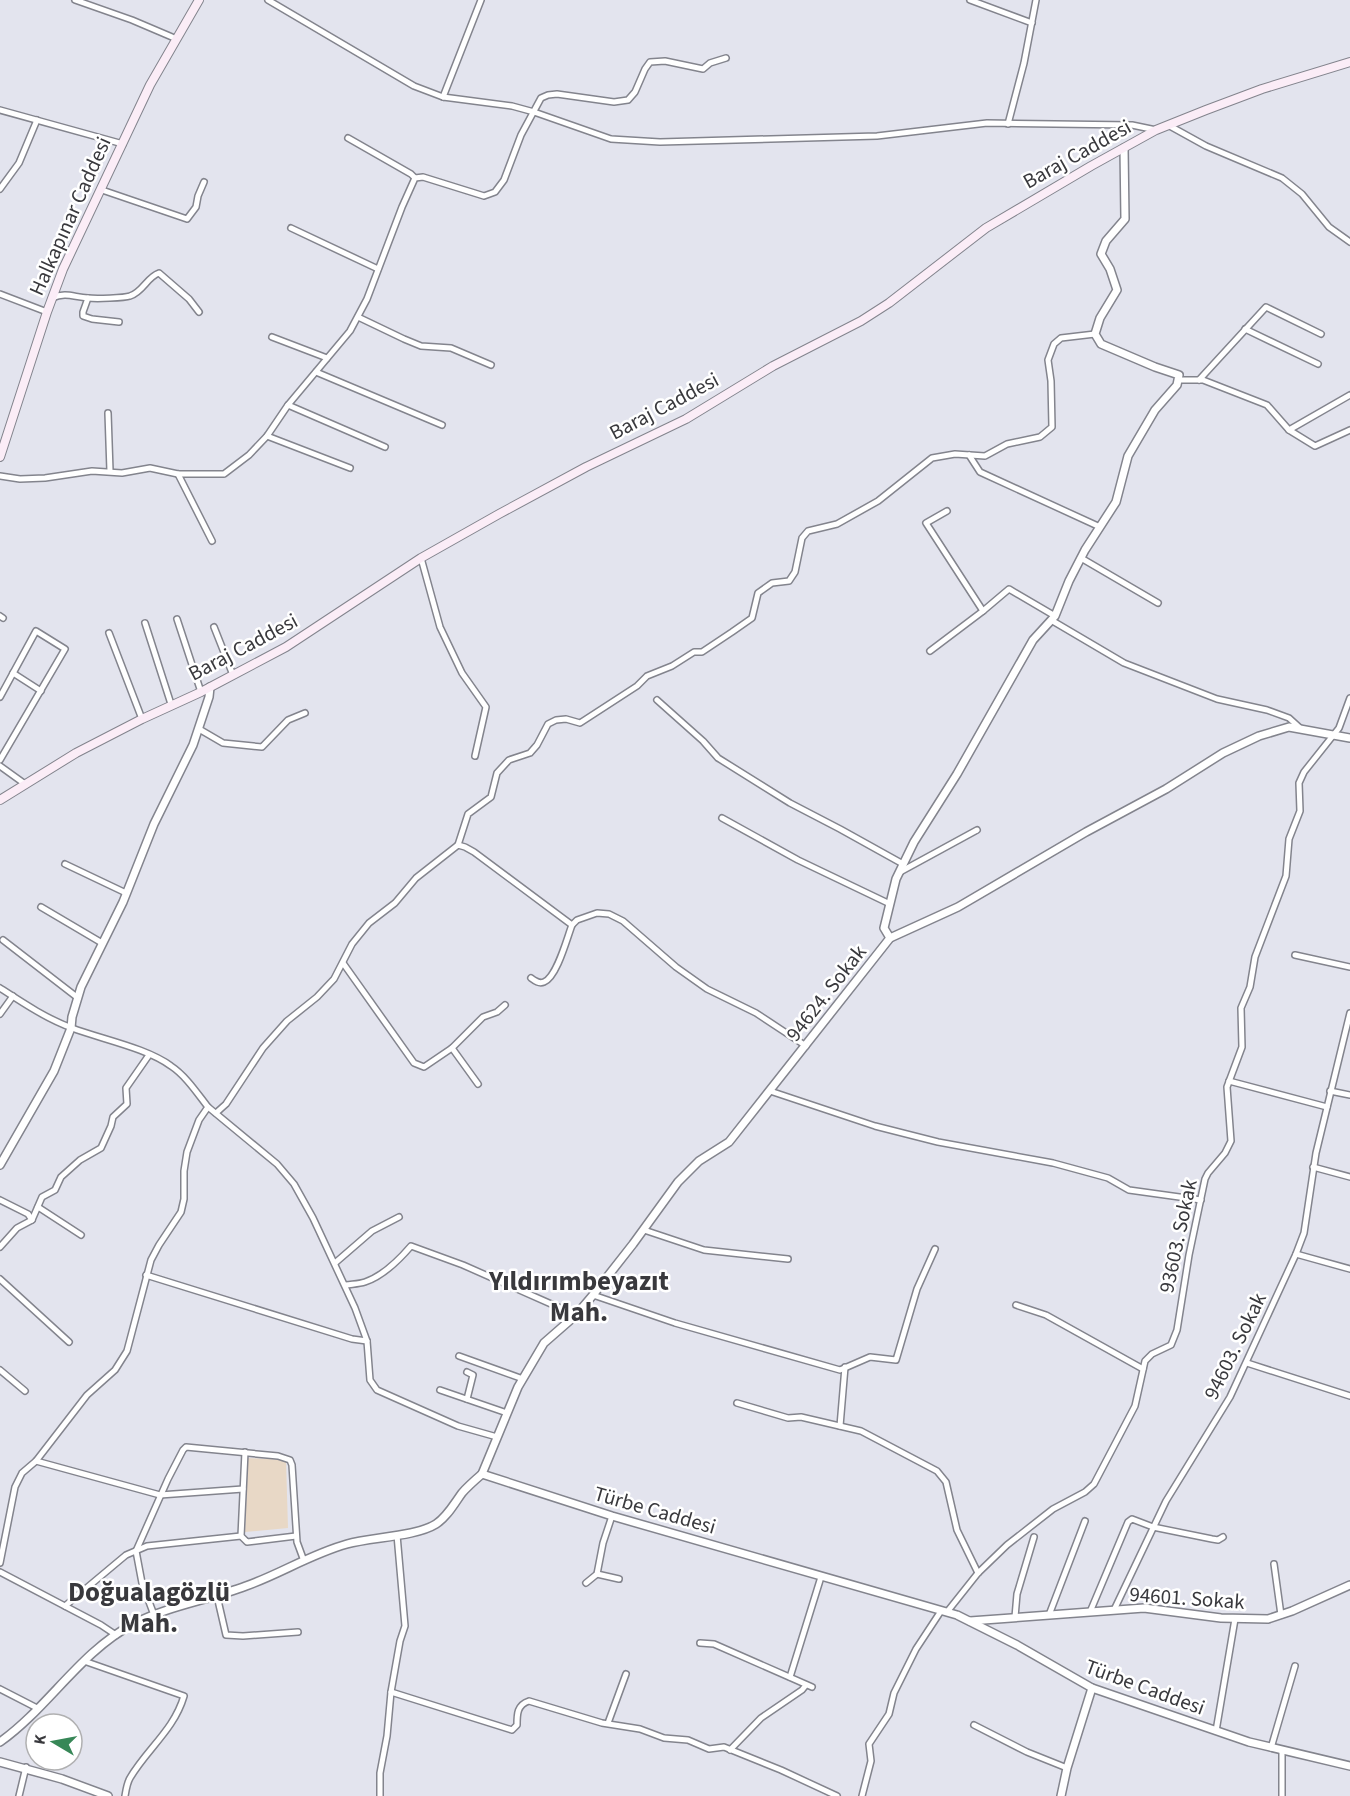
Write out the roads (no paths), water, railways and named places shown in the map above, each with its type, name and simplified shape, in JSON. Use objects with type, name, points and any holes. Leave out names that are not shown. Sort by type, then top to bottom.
[{"type":"main road","name":"Halkapınar Caddesi","points":[[0,457],[63,269],[150,85],[198,0]]},
{"type":"main road","name":"Baraj Caddesi","points":[[0,800],[76,753],[201,692],[286,647],[421,558],[555,483],[686,419],[773,366],[861,321],[889,303],[986,228],[1156,130],[1262,89],[1350,62]]},
{"type":"street","points":[[75,0],[172,37]]},
{"type":"street","points":[[268,0],[414,86],[443,97],[512,106],[611,139],[660,142],[877,136],[987,123],[1132,125],[1156,130]]},
{"type":"street","points":[[443,97],[481,0]]},
{"type":"street","points":[[970,0],[1032,23]]},
{"type":"street","points":[[1008,123],[1024,63],[1036,0]]},
{"type":"street","points":[[415,178],[423,177],[484,196],[495,192],[504,180],[521,135],[541,98],[548,95],[568,94],[614,102],[628,100],[635,92],[650,62],[665,61],[703,69],[710,63],[726,58]]},
{"type":"street","points":[[0,110],[123,144]]},
{"type":"street","points":[[0,189],[19,163],[37,120]]},
{"type":"street","points":[[1168,125],[1216,151],[1282,178],[1302,194],[1325,223],[1350,242]]},
{"type":"street","points":[[348,138],[415,178]]},
{"type":"street","points":[[890,938],[884,928],[890,904],[903,864],[914,842],[957,774],[1033,640],[1053,618],[1081,558],[1116,502],[1128,456],[1155,410],[1177,385],[1179,375],[1155,368],[1101,344],[1095,334],[1100,318],[1117,290],[1110,269],[1101,254],[1106,241],[1125,219],[1124,148]]},
{"type":"street","points":[[0,476],[37,479],[92,471],[122,473],[150,468],[178,474],[224,474],[249,455],[267,436],[288,405],[350,331],[367,299],[415,178]]},
{"type":"street","points":[[102,190],[187,219],[196,207],[204,182]]},
{"type":"street","points":[[291,228],[378,269]]},
{"type":"street","points":[[52,298],[62,294],[88,298],[130,296],[146,284],[152,275],[159,273],[189,299],[198,312]]},
{"type":"street","points":[[0,294],[47,312]]},
{"type":"street","points":[[88,298],[83,316],[119,322]]},
{"type":"street","points":[[1199,380],[1266,307],[1322,334]]},
{"type":"street","points":[[358,317],[421,346],[451,348],[491,365]]},
{"type":"street","points":[[1245,329],[1318,364]]},
{"type":"street","points":[[216,1113],[225,1104],[263,1048],[287,1021],[317,997],[334,979],[352,944],[369,923],[395,903],[416,878],[458,846],[468,814],[490,797],[498,773],[509,760],[530,753],[549,723],[566,719],[580,723],[637,686],[647,676],[672,666],[694,652],[702,652],[732,632],[752,618],[758,593],[772,583],[789,581],[795,572],[802,538],[808,531],[837,524],[878,501],[932,458],[955,454],[986,456],[1007,444],[1040,437],[1052,427],[1048,360],[1054,344],[1061,338],[1095,334]]},
{"type":"street","points":[[272,337],[327,358]]},
{"type":"street","points":[[316,372],[442,425]]},
{"type":"street","points":[[1178,380],[1203,380],[1267,405],[1289,430],[1315,446],[1350,430]]},
{"type":"street","points":[[1289,430],[1350,395]]},
{"type":"street","points":[[288,405],[385,447]]},
{"type":"street","points":[[108,413],[110,471]]},
{"type":"street","points":[[267,436],[350,468]]},
{"type":"street","points":[[969,456],[980,472],[1100,527]]},
{"type":"street","points":[[178,474],[212,541]]},
{"type":"street","points":[[947,511],[926,523],[983,612]]},
{"type":"street","points":[[421,558],[441,627],[462,673],[486,707],[476,756]]},
{"type":"street","points":[[1081,558],[1158,603]]},
{"type":"street","points":[[930,651],[983,612],[1009,589],[1124,663],[1217,699],[1267,710],[1289,718],[1300,728]]},
{"type":"street","points":[[177,619],[201,692]]},
{"type":"street","points":[[145,623],[171,705]]},
{"type":"street","points":[[214,627],[233,675]]},
{"type":"street","points":[[0,697],[36,632],[65,649],[0,760]]},
{"type":"street","points":[[110,633],[142,719]]},
{"type":"street","points":[[13,673],[41,691]]},
{"type":"street","points":[[0,1165],[54,1071],[71,1028],[81,987],[126,893],[154,824],[193,745],[209,697],[210,687]]},
{"type":"street","name":"93603. Sokak","points":[[1143,1369],[1148,1357],[1171,1345],[1177,1330],[1204,1185],[1208,1173],[1225,1153],[1231,1141],[1227,1095],[1229,1081],[1242,1047],[1240,1013],[1250,987],[1255,957],[1286,876],[1289,839],[1300,811],[1299,783],[1304,772],[1335,735],[1350,698]]},
{"type":"street","points":[[657,700],[703,741],[718,758],[790,803],[903,864]]},
{"type":"street","points":[[198,729],[223,743],[262,747],[288,720],[305,713]]},
{"type":"street","name":"94624. Sokak","points":[[482,1474],[523,1379],[544,1343],[576,1315],[593,1295],[678,1182],[699,1161],[729,1142],[890,938],[958,907],[1086,832],[1166,789],[1223,753],[1259,736],[1288,727],[1350,738]]},
{"type":"street","points":[[0,766],[25,784]]},
{"type":"street","points":[[722,818],[798,860],[890,904]]},
{"type":"street","points":[[900,872],[977,830]]},
{"type":"street","points":[[458,846],[474,852],[572,925]]},
{"type":"street","points":[[65,864],[126,893]]},
{"type":"street","points":[[40,907],[102,943]]},
{"type":"street","points":[[531,978],[538,983],[545,982],[553,975],[572,925],[577,920],[597,913],[609,914],[623,921],[676,967],[707,989],[756,1013],[806,1046]]},
{"type":"street","points":[[3,940],[78,998]]},
{"type":"street","points":[[1295,955],[1350,967]]},
{"type":"street","points":[[343,963],[414,1063],[424,1066],[452,1048],[483,1017],[497,1012],[505,1005]]},
{"type":"street","points":[[0,988],[42,1014],[71,1028],[171,1065],[187,1080],[208,1107],[277,1164],[294,1184],[346,1285],[367,1341],[370,1380],[377,1390],[458,1426],[497,1437]]},
{"type":"street","points":[[0,1014],[13,996]]},
{"type":"street","name":"94603. Sokak","points":[[1114,1610],[1177,1480],[1220,1415],[1247,1363],[1296,1254],[1304,1233],[1313,1167],[1350,1013]]},
{"type":"street","points":[[452,1048],[478,1083]]},
{"type":"street","points":[[0,1247],[17,1228],[32,1220],[42,1197],[55,1190],[61,1177],[80,1160],[100,1148],[113,1117],[127,1104],[126,1088],[149,1055]]},
{"type":"street","points":[[1229,1081],[1327,1107]]},
{"type":"street","points":[[770,1091],[885,1128],[938,1142],[1053,1163],[1108,1178],[1129,1190],[1202,1200]]},
{"type":"street","points":[[1330,1091],[1350,1095]]},
{"type":"street","points":[[0,1563],[15,1486],[22,1473],[36,1461],[87,1395],[115,1370],[127,1351],[151,1260],[181,1212],[187,1152],[199,1120],[208,1107]]},
{"type":"street","points":[[1313,1167],[1350,1177]]},
{"type":"street","points":[[0,1200],[28,1214],[32,1220]]},
{"type":"street","points":[[38,1207],[81,1235]]},
{"type":"street","points":[[335,1263],[372,1232],[399,1217]]},
{"type":"street","points":[[644,1230],[704,1250],[788,1259]]},
{"type":"street","points":[[346,1285],[366,1282],[382,1274],[411,1246],[463,1265],[576,1315]]},
{"type":"street","points":[[593,1295],[675,1323],[840,1370],[870,1357],[896,1360],[917,1288],[934,1249]]},
{"type":"street","points":[[1296,1254],[1350,1269]]},
{"type":"street","points":[[147,1275],[352,1339],[367,1341]]},
{"type":"street","points":[[0,1279],[69,1342]]},
{"type":"street","points":[[862,1796],[871,1761],[869,1744],[889,1714],[894,1693],[916,1649],[944,1611],[978,1573],[1016,1538],[1053,1509],[1085,1492],[1094,1484],[1135,1406],[1143,1369],[1046,1315],[1016,1305]]},
{"type":"street","points":[[459,1356],[523,1379]]},
{"type":"street","points":[[1247,1363],[1350,1396]]},
{"type":"street","points":[[840,1426],[845,1367]]},
{"type":"street","points":[[0,1370],[25,1391]]},
{"type":"street","points":[[467,1372],[473,1375],[467,1399]]},
{"type":"street","points":[[440,1390],[507,1413]]},
{"type":"street","points":[[737,1402],[788,1418],[801,1417],[861,1431],[937,1472],[946,1482],[957,1530],[978,1573]]},
{"type":"street","points":[[154,1615],[142,1582],[136,1551],[160,1495],[186,1448],[245,1452],[279,1456],[291,1460],[296,1536],[304,1560]]},
{"type":"street","points":[[245,1452],[241,1536],[247,1542],[296,1536]]},
{"type":"street","points":[[36,1461],[160,1495],[243,1489]]},
{"type":"street","points":[[0,1742],[38,1708],[84,1661],[131,1625],[154,1615],[256,1582],[326,1550],[428,1528],[444,1518],[464,1491],[482,1474]]},
{"type":"street","name":"Türbe Caddesi","points":[[482,1474],[612,1516],[944,1611],[969,1621],[1092,1688],[1271,1748],[1350,1766]]},
{"type":"street","points":[[586,1583],[597,1574],[603,1543],[612,1516]]},
{"type":"street","name":"94601. Sokak","points":[[1090,1612],[1130,1520],[1134,1518],[1153,1527]]},
{"type":"street","points":[[1049,1615],[1085,1521]]},
{"type":"street","points":[[1153,1527],[1215,1540],[1224,1537]]},
{"type":"street","points":[[380,1796],[380,1773],[387,1736],[391,1692],[405,1626],[397,1535]]},
{"type":"street","points":[[65,1606],[126,1555],[147,1546],[241,1536]]},
{"type":"street","points":[[1015,1617],[1017,1594],[1034,1537]]},
{"type":"street","points":[[1274,1564],[1281,1615]]},
{"type":"street","points":[[0,1572],[116,1635]]},
{"type":"street","points":[[597,1574],[619,1580]]},
{"type":"street","points":[[790,1677],[821,1577]]},
{"type":"street","name":"94601. Sokak","points":[[969,1621],[1152,1608],[1207,1616],[1268,1619],[1350,1585]]},
{"type":"street","points":[[217,1596],[226,1635],[298,1632]]},
{"type":"street","points":[[1216,1731],[1235,1618]]},
{"type":"street","points":[[700,1643],[714,1644],[809,1686],[762,1718],[730,1750]]},
{"type":"street","points":[[84,1661],[184,1696],[173,1722],[129,1780],[125,1796]]},
{"type":"street","points":[[1271,1748],[1295,1666]]},
{"type":"street","points":[[608,1724],[627,1674]]},
{"type":"street","points":[[1061,1796],[1066,1768],[1092,1688]]},
{"type":"street","points":[[0,1689],[38,1708]]},
{"type":"street","points":[[391,1692],[512,1730],[517,1725],[518,1710],[523,1703],[529,1701],[608,1724],[688,1740],[709,1749],[724,1748],[781,1770],[837,1796]]},
{"type":"street","points":[[974,1725],[1027,1752],[1066,1768]]},
{"type":"street","points":[[1282,1751],[1282,1796]]},
{"type":"street","points":[[0,1762],[24,1767]]},
{"type":"street","points":[[19,1796],[25,1772]]},
{"type":"street","points":[[41,1772],[108,1796]]},
{"type":"district","name":"Yıldırımbeyazıt Mah.","points":[[579,1296]]},
{"type":"district","name":"Doğualagözlü Mah.","points":[[149,1608]]}]
